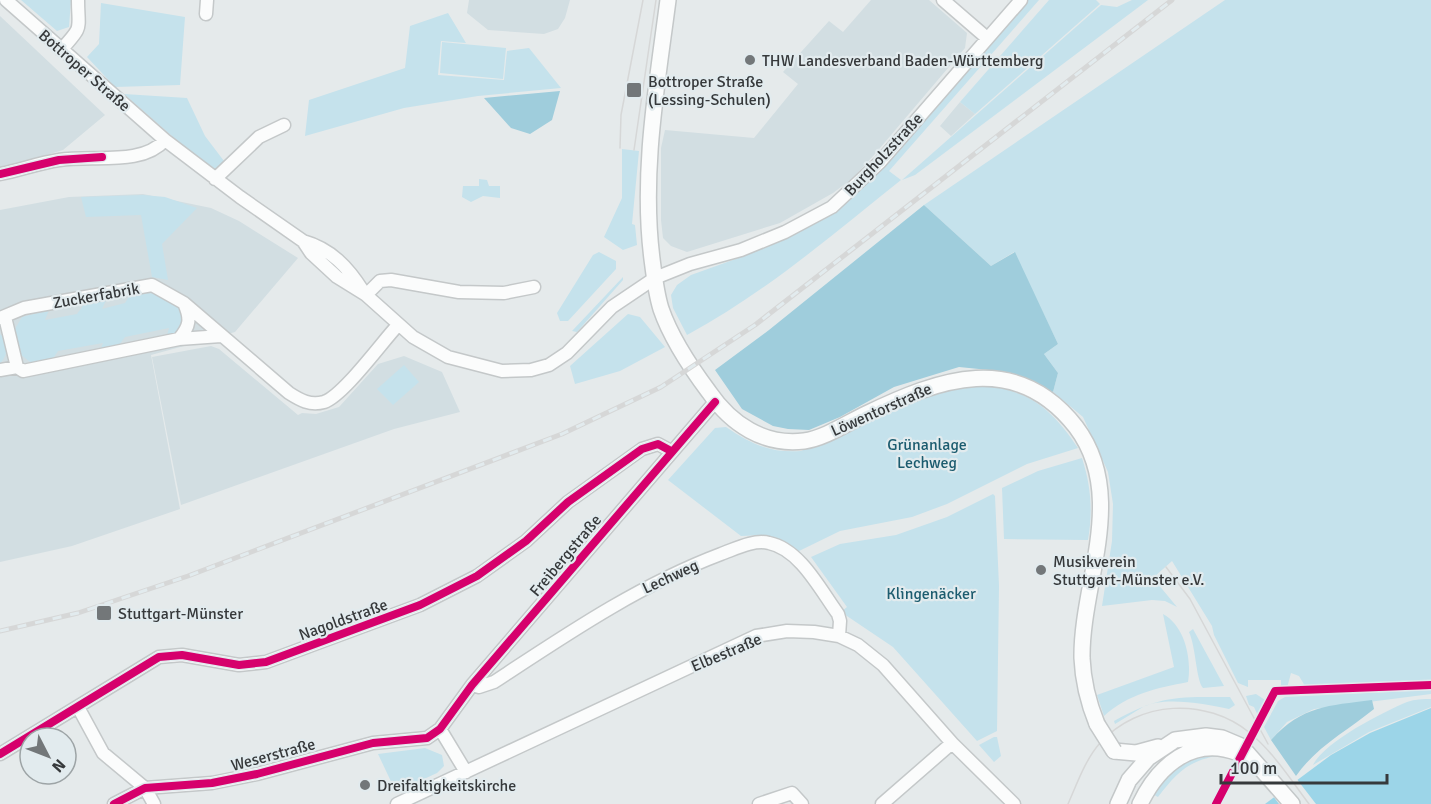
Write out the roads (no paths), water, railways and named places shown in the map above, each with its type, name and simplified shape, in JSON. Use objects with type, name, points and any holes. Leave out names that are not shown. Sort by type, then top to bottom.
[{"type":"main road","name":"Löwentorstraße","points":[[668,0],[648,182],[649,237],[655,278],[664,314],[715,402],[732,419],[756,434],[772,440],[806,441],[923,388],[967,378],[1014,383],[1050,402],[1077,429],[1088,450],[1100,489],[1101,514],[1082,656],[1085,690],[1097,724],[1114,751],[1134,773],[1150,784]]},
{"type":"main road","points":[[1114,751],[1137,753],[1167,745],[1185,737],[1214,736],[1241,746],[1292,804]]},
{"type":"main road","points":[[1118,804],[1134,773],[1148,758],[1167,745]]},
{"type":"main road","points":[[1140,804],[1150,784],[1171,761],[1196,750],[1224,748],[1249,757]]},
{"type":"street","name":"Bottroper Straße","points":[[6,0],[165,140],[215,179],[303,241],[317,245],[346,266],[366,295],[398,325],[448,357],[502,371],[531,370],[549,364],[567,353],[612,307],[655,278]]},
{"type":"street","points":[[61,50],[78,31],[80,14],[78,0]]},
{"type":"street","points":[[206,14],[207,0]]},
{"type":"street","points":[[943,0],[987,38]]},
{"type":"street","name":"Burgholzstraße","points":[[655,278],[690,264],[741,250],[785,232],[832,207],[880,162],[1021,0]]},
{"type":"street","points":[[215,179],[259,137],[284,125]]},
{"type":"street","points":[[0,174],[59,160],[142,154],[157,149],[165,140]]},
{"type":"street","points":[[366,295],[380,281],[392,280],[459,292],[504,293],[534,287]]},
{"type":"street","name":"Zuckerfabrik","points":[[17,367],[2,317],[24,308],[152,285],[184,303],[289,393],[305,403],[315,404],[337,394],[398,325]]},
{"type":"street","points":[[179,339],[189,327],[189,312],[184,303]]},
{"type":"street","points":[[0,370],[17,367],[23,371],[179,339],[221,336]]},
{"type":"street","name":"Freibergstraße","points":[[440,729],[472,685],[715,402]]},
{"type":"street","name":"Nagoldstraße","points":[[0,754],[159,657],[182,655],[239,664],[266,662],[420,605],[477,576],[526,541],[568,502],[642,449],[658,444],[671,451]]},
{"type":"street","name":"Lechweg","points":[[472,685],[479,687],[494,682],[583,623],[637,592],[695,564],[761,542],[778,546],[802,565],[838,614],[839,636]]},
{"type":"street","name":"Elbestraße","points":[[398,804],[756,636],[787,631],[839,636],[858,645],[883,665],[952,743],[1014,804]]},
{"type":"street","points":[[78,707],[103,753],[145,788],[154,804]]},
{"type":"street","points":[[440,729],[465,772]]},
{"type":"street","name":"Weserstraße","points":[[114,804],[145,788],[212,783],[257,774],[373,743],[427,738],[440,729]]},
{"type":"street","points":[[882,804],[952,743]]},
{"type":"street","points":[[759,804],[792,793],[802,804]]},
{"type":"tram line","points":[[620,148],[621,115],[643,0]]},
{"type":"tram line","points":[[634,150],[656,0]]},
{"type":"tram line","points":[[1166,567],[1190,599],[1268,744]]},
{"type":"tram line","points":[[1068,804],[1086,764],[1100,743],[1116,729],[1134,718],[1153,711],[1173,708],[1213,713],[1233,721],[1259,741],[1309,804]]},
{"type":"railway","points":[[0,631],[78,613],[188,576],[562,434],[661,387],[755,325],[1172,0]]},
{"type":"place","name":"THW Landesverband Baden-Württemberg","points":[[750,60]]},
{"type":"place","name":"Bottroper Straße (Lessing-Schulen)","points":[[634,90]]},
{"type":"place","name":"Musikverein Stuttgart-Münster e.V.","points":[[1041,570]]},
{"type":"place","name":"Stuttgart-Münster","points":[[104,613]]},
{"type":"place","name":"Dreifaltigkeitskirche","points":[[365,785]]},
{"type":"park label","name":"Grünanlage Lechweg","points":[[927,453]]},
{"type":"park label","name":"Klingenäcker","points":[[931,593]]}]
